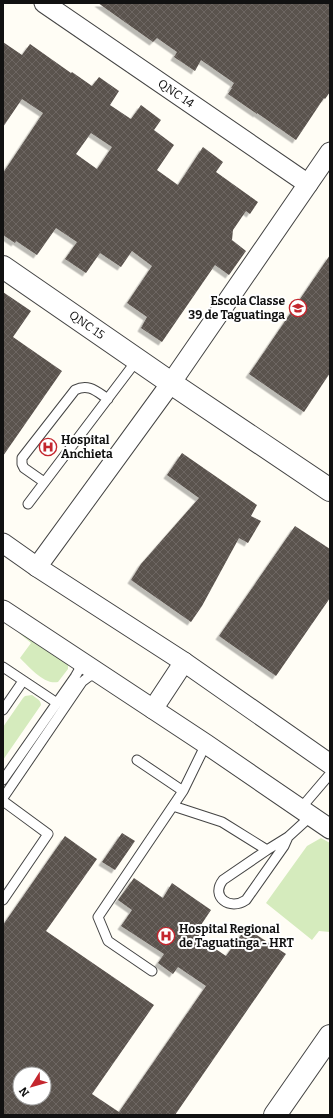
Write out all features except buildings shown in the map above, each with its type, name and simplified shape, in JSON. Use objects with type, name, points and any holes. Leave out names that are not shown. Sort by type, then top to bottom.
[{"type":"street","name":"QNC 14","points":[[44,3],[308,184]]},
{"type":"street","points":[[37,567],[171,384],[330,152]]},
{"type":"street","name":"QNC 15","points":[[3,267],[171,384],[330,490]]},
{"type":"street","points":[[3,544],[184,662],[330,764]]},
{"type":"street","points":[[3,610],[206,744],[330,829]]},
{"type":"street","points":[[153,709],[184,662]]},
{"type":"street","points":[[275,1115],[330,1036]]},
{"type":"lane","points":[[28,504],[137,360]]},
{"type":"lane","points":[[44,482],[24,468],[22,458],[75,390],[88,387],[108,399]]},
{"type":"lane","points":[[3,780],[75,677],[79,670],[77,659]]},
{"type":"lane","points":[[3,667],[58,703]]},
{"type":"lane","points":[[3,900],[48,834],[3,800],[82,682],[88,676],[94,674],[101,675]]},
{"type":"lane","points":[[3,710],[23,680]]},
{"type":"lane","points":[[152,971],[108,941],[98,917],[183,791],[206,744]]},
{"type":"lane","points":[[137,760],[183,791]]},
{"type":"lane","points":[[288,837],[223,880],[220,884],[219,895],[223,900],[229,904],[235,905],[241,904],[246,900],[284,846],[288,837],[330,774]]},
{"type":"lane","points":[[173,806],[222,822],[267,850]]},
{"type":"green space","points":[[21,629],[68,665],[68,669],[58,682],[47,681],[42,678],[20,658],[31,643],[19,633]]},
{"type":"green space","points":[[32,695],[39,700],[41,705],[3,760],[3,727],[23,698],[25,696]]},
{"type":"green space","points":[[321,838],[330,843],[330,932],[319,931],[312,940],[266,903],[307,846]]},
{"type":"place","name":"Escola Classe 39 de Taguatinga","points":[[298,308]]},
{"type":"place","name":"Hospital Anchieta","points":[[48,447]]},
{"type":"place","name":"Hospital Regional de Taguatinga - HRT","points":[[166,936]]}]
